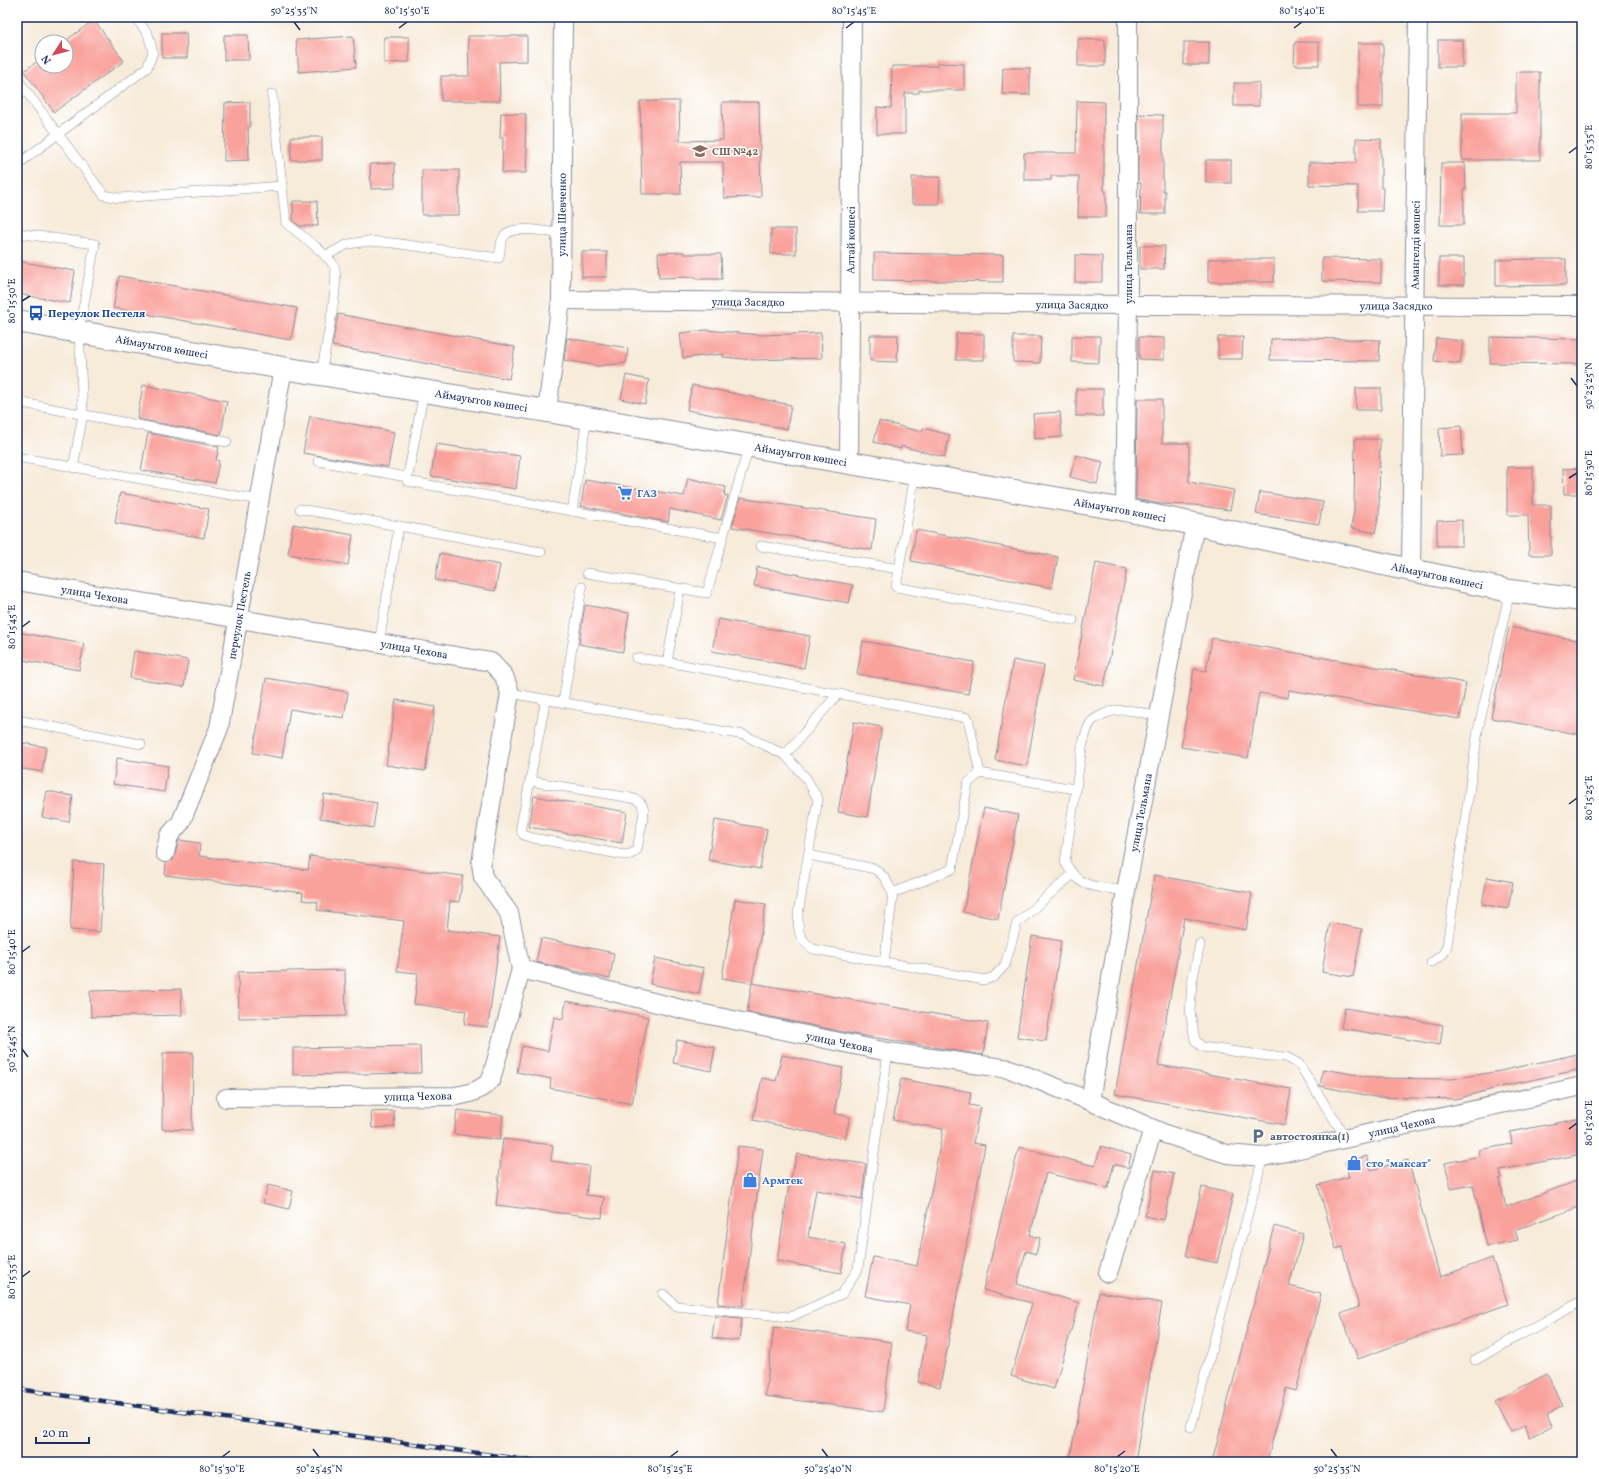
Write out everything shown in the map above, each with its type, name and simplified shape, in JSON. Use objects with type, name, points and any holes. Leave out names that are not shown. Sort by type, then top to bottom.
[{"type":"street","name":"улица Шевченко","points":[[547,411],[561,300],[563,17]]},
{"type":"street","name":"Алтай көшесі","points":[[848,463],[852,17]]},
{"type":"street","name":"улица Тельмана","points":[[1125,510],[1128,305],[1128,17]]},
{"type":"street","name":"Амангелді көшесі","points":[[1411,569],[1418,17]]},
{"type":"street","name":"улица Засядко","points":[[561,300],[1128,305],[1582,306]]},
{"type":"street","name":"Аймауытов көшесі","points":[[17,321],[283,368],[547,411],[1125,510],[1510,590],[1582,600]]},
{"type":"street","name":"переулок Пестель","points":[[165,853],[169,836],[182,822],[219,728],[240,618],[283,368]]},
{"type":"street","name":"улица Тельмана","points":[[1090,1101],[1126,891],[1195,524]]},
{"type":"street","name":"улица Чехова","points":[[17,581],[491,662],[504,676],[510,693],[481,863],[483,877],[509,913],[521,969],[491,1080],[486,1085],[472,1093],[454,1096],[226,1098]]},
{"type":"street","name":"улица Чехова","points":[[521,969],[685,1010],[888,1052],[1010,1069],[1090,1101],[1165,1134],[1227,1154],[1263,1157],[1582,1086]]},
{"type":"street","points":[[1108,1273],[1153,1129]]},
{"type":"lane","points":[[17,165],[148,68],[153,52],[148,34],[135,17]]},
{"type":"lane","points":[[17,79],[104,195],[119,198],[282,186]]},
{"type":"lane","points":[[272,94],[286,223],[318,249],[334,266],[337,282],[321,374]]},
{"type":"lane","points":[[324,256],[348,244],[370,241],[499,258],[501,242],[506,234],[526,229],[562,234]]},
{"type":"lane","points":[[17,233],[95,244],[79,331],[82,414],[73,468]]},
{"type":"lane","points":[[424,391],[407,481],[723,538]]},
{"type":"lane","points":[[17,402],[228,442]]},
{"type":"lane","points":[[572,511],[587,418]]},
{"type":"lane","points":[[587,573],[707,593],[749,446]]},
{"type":"lane","points":[[17,457],[260,500]]},
{"type":"lane","points":[[318,461],[407,477]]},
{"type":"lane","points":[[915,474],[896,587],[1073,620]]},
{"type":"lane","points":[[300,509],[541,552]]},
{"type":"lane","points":[[379,643],[399,526]]},
{"type":"lane","points":[[761,546],[899,569]]},
{"type":"lane","points":[[563,702],[582,588]]},
{"type":"lane","points":[[667,662],[680,589]]},
{"type":"lane","points":[[1431,963],[1443,954],[1447,946],[1478,730],[1510,590]]},
{"type":"lane","points":[[636,658],[667,662],[837,695],[968,718],[980,773]]},
{"type":"lane","points":[[510,693],[744,735],[785,755],[806,778],[818,799],[798,914],[798,933],[805,943],[813,949],[984,980],[994,977],[1005,965],[1017,923],[1073,874]]},
{"type":"lane","points":[[785,755],[837,695]]},
{"type":"lane","points":[[530,781],[632,798],[640,802],[644,806],[644,812],[636,850],[631,854],[624,855],[523,836],[520,831],[546,699]]},
{"type":"lane","points":[[1126,891],[1088,884],[1080,881],[1065,862],[1082,748],[1086,734],[1092,722],[1099,716],[1126,709],[1159,717]]},
{"type":"lane","points":[[17,720],[141,744]]},
{"type":"lane","points":[[893,893],[952,868],[968,783],[980,773],[1075,789]]},
{"type":"lane","points":[[809,855],[875,869],[884,877],[893,893],[884,963]]},
{"type":"lane","points":[[1200,944],[1192,982],[1190,1010],[1195,1040],[1202,1047],[1286,1057],[1299,1064],[1346,1138]]},
{"type":"lane","points":[[663,1294],[676,1306],[790,1317],[842,1294],[858,1269],[888,1052]]},
{"type":"lane","points":[[1191,1427],[1263,1157]]},
{"type":"lane","points":[[1475,1360],[1582,1301]]},
{"type":"building","points":[[94,20],[124,61],[54,112],[24,71],[34,64],[34,74],[74,74],[74,35]]},
{"type":"building","points":[[162,33],[186,33],[187,58],[162,58]]},
{"type":"building","points":[[224,35],[248,35],[249,60],[224,60]]},
{"type":"building","points":[[353,36],[356,67],[299,72],[296,40]]},
{"type":"building","points":[[468,36],[527,36],[527,61],[499,62],[500,101],[441,101],[441,76],[469,76]]},
{"type":"building","points":[[384,37],[409,37],[409,62],[384,63]]},
{"type":"building","points":[[1078,39],[1105,40],[1105,66],[1078,66]]},
{"type":"building","points":[[1438,40],[1462,40],[1462,67],[1438,67]]},
{"type":"building","points":[[1184,42],[1209,42],[1209,65],[1184,65]]},
{"type":"building","points":[[1295,42],[1319,42],[1319,65],[1294,65]]},
{"type":"building","points":[[1358,43],[1383,43],[1383,107],[1358,107]]},
{"type":"building","points":[[937,63],[964,64],[964,90],[919,90],[919,93],[905,93],[905,134],[877,134],[877,107],[891,108],[892,66],[937,66]]},
{"type":"building","points":[[1003,68],[1030,68],[1030,95],[1002,94]]},
{"type":"building","points":[[1516,72],[1540,72],[1540,160],[1462,160],[1462,113],[1516,113]]},
{"type":"building","points":[[1234,83],[1259,83],[1259,106],[1234,106]]},
{"type":"building","name":"СШ №42","points":[[640,101],[679,101],[680,141],[723,140],[722,102],[759,102],[761,197],[724,198],[723,162],[680,162],[681,194],[642,194]]},
{"type":"building","points":[[1077,101],[1104,102],[1104,191],[1106,191],[1106,217],[1078,217],[1079,176],[1051,176],[1051,180],[1024,180],[1024,153],[1076,153]]},
{"type":"building","points":[[250,102],[250,127],[248,127],[249,160],[224,161],[225,103]]},
{"type":"building","points":[[501,113],[526,114],[526,173],[502,173],[503,138],[500,138]]},
{"type":"building","points":[[1138,114],[1163,115],[1163,191],[1165,191],[1165,214],[1140,214],[1141,183],[1138,183]]},
{"type":"building","points":[[291,137],[322,137],[322,160],[291,160]]},
{"type":"building","points":[[1356,138],[1381,139],[1381,188],[1383,188],[1382,211],[1358,211],[1358,186],[1309,185],[1309,162],[1356,163]]},
{"type":"building","points":[[1206,160],[1231,160],[1231,183],[1206,183]]},
{"type":"building","points":[[395,163],[395,188],[371,189],[370,164]]},
{"type":"building","points":[[1441,163],[1465,163],[1466,189],[1464,189],[1464,225],[1440,225]]},
{"type":"building","points":[[422,170],[459,170],[459,215],[422,215]]},
{"type":"building","points":[[912,177],[940,177],[939,204],[912,204]]},
{"type":"building","points":[[293,201],[317,201],[318,226],[300,226],[293,221]]},
{"type":"building","points":[[771,229],[796,229],[796,254],[771,254]]},
{"type":"building","points":[[1140,246],[1165,246],[1164,269],[1140,269]]},
{"type":"building","points":[[582,252],[607,252],[607,277],[582,277]]},
{"type":"building","points":[[684,252],[684,254],[721,254],[722,279],[696,279],[696,277],[659,278],[658,253]]},
{"type":"building","points":[[874,253],[1003,255],[1003,282],[874,280]]},
{"type":"building","points":[[1075,255],[1102,256],[1102,282],[1075,282]]},
{"type":"building","points":[[1322,258],[1381,259],[1381,282],[1322,281]]},
{"type":"building","points":[[1439,258],[1464,258],[1464,285],[1439,285]]},
{"type":"building","points":[[1208,259],[1274,259],[1274,282],[1208,282]]},
{"type":"building","points":[[1566,259],[1566,285],[1496,286],[1496,260]]},
{"type":"building","points":[[17,261],[75,271],[70,303],[17,294]]},
{"type":"building","points":[[119,276],[297,308],[291,340],[113,308]]},
{"type":"building","points":[[338,314],[515,347],[509,379],[332,346]]},
{"type":"building","points":[[706,330],[761,335],[821,333],[822,358],[754,360],[723,357],[723,354],[683,358],[680,333]]},
{"type":"building","points":[[956,333],[984,334],[984,360],[956,360]]},
{"type":"building","points":[[870,335],[898,335],[897,362],[870,361]]},
{"type":"building","points":[[1013,336],[1041,336],[1040,363],[1013,362]]},
{"type":"building","points":[[1072,336],[1100,336],[1099,363],[1072,362]]},
{"type":"building","points":[[1139,337],[1164,338],[1164,360],[1139,359]]},
{"type":"building","points":[[1218,337],[1243,337],[1242,359],[1218,359]]},
{"type":"building","points":[[1490,337],[1582,339],[1582,364],[1490,363]]},
{"type":"building","points":[[567,338],[628,348],[626,363],[598,366],[564,360]]},
{"type":"building","points":[[1307,338],[1380,340],[1379,361],[1270,360],[1271,339]]},
{"type":"building","points":[[1436,338],[1463,341],[1460,364],[1434,361]]},
{"type":"building","points":[[626,375],[649,380],[645,404],[621,399]]},
{"type":"building","points":[[143,385],[227,401],[221,435],[137,419]]},
{"type":"building","points":[[692,385],[791,405],[787,429],[687,410]]},
{"type":"building","points":[[1356,388],[1381,388],[1381,410],[1356,410]]},
{"type":"building","points":[[1076,389],[1103,389],[1103,416],[1076,416]]},
{"type":"building","points":[[1137,399],[1162,399],[1162,443],[1189,443],[1189,482],[1234,490],[1230,510],[1194,505],[1160,504],[1136,499]]},
{"type":"building","points":[[1060,412],[1062,437],[1035,439],[1033,414]]},
{"type":"building","points":[[310,416],[394,432],[388,467],[303,453]]},
{"type":"building","points":[[879,421],[922,432],[923,428],[950,435],[944,457],[901,446],[901,449],[874,442]]},
{"type":"building","points":[[1461,426],[1463,455],[1440,456],[1439,428]]},
{"type":"building","points":[[148,433],[219,447],[216,460],[219,461],[215,483],[141,470]]},
{"type":"building","points":[[1355,439],[1380,439],[1379,514],[1375,533],[1351,528],[1354,511]]},
{"type":"building","points":[[436,444],[520,456],[516,489],[431,476]]},
{"type":"building","points":[[1076,455],[1103,462],[1097,484],[1070,477]]},
{"type":"building","points":[[1507,467],[1533,467],[1533,505],[1551,505],[1551,555],[1529,555],[1528,515],[1507,515]]},
{"type":"building","points":[[1582,468],[1582,494],[1564,494],[1563,469]]},
{"type":"building","points":[[688,478],[726,487],[724,495],[728,496],[721,520],[670,509],[668,522],[581,506],[585,480],[684,496]]},
{"type":"building","points":[[1260,492],[1323,502],[1319,524],[1256,514]]},
{"type":"building","points":[[120,493],[209,509],[204,538],[115,523]]},
{"type":"building","points":[[740,498],[876,519],[872,550],[732,527]]},
{"type":"building","points":[[1462,520],[1462,546],[1437,546],[1437,521]]},
{"type":"building","points":[[293,524],[353,535],[348,565],[288,554]]},
{"type":"building","points":[[916,530],[1058,557],[1052,588],[911,561]]},
{"type":"building","points":[[440,553],[500,565],[495,591],[435,580]]},
{"type":"building","points":[[1096,563],[1127,569],[1104,686],[1073,680]]},
{"type":"building","points":[[757,567],[853,585],[849,603],[754,586]]},
{"type":"building","points":[[585,605],[629,613],[623,652],[579,644]]},
{"type":"building","points":[[718,619],[810,636],[804,668],[712,651]]},
{"type":"building","points":[[1509,627],[1582,641],[1582,735],[1491,718]]},
{"type":"building","points":[[17,632],[84,644],[79,670],[17,659]]},
{"type":"building","points":[[1212,638],[1466,683],[1460,719],[1289,690],[1288,698],[1259,693],[1248,758],[1181,747],[1194,669],[1206,671]]},
{"type":"building","points":[[863,641],[974,662],[968,694],[857,674]]},
{"type":"building","points":[[134,651],[188,660],[184,687],[130,678]]},
{"type":"building","points":[[1013,660],[1044,666],[1027,766],[995,760]]},
{"type":"building","points":[[266,678],[348,692],[344,718],[290,709],[282,758],[253,753]]},
{"type":"building","points":[[396,700],[435,707],[425,771],[386,765]]},
{"type":"building","points":[[854,722],[882,727],[867,817],[838,812]]},
{"type":"building","points":[[17,742],[46,747],[42,772],[17,768]]},
{"type":"building","points":[[117,758],[168,766],[164,792],[113,784]]},
{"type":"building","points":[[47,791],[73,796],[69,822],[42,817]]},
{"type":"building","points":[[324,794],[377,803],[373,828],[320,818]]},
{"type":"building","points":[[534,796],[627,812],[622,843],[529,827]]},
{"type":"building","points":[[984,808],[1018,815],[998,919],[963,912]]},
{"type":"building","points":[[715,820],[767,829],[760,869],[708,860]]},
{"type":"building","points":[[179,840],[200,843],[199,856],[308,870],[310,856],[463,876],[459,902],[450,901],[447,930],[500,937],[488,1027],[464,1024],[466,1011],[414,1004],[418,973],[397,971],[404,921],[317,910],[318,902],[302,900],[303,893],[165,875],[166,863],[173,860]]},
{"type":"building","points":[[74,862],[104,864],[100,932],[70,930]]},
{"type":"building","points":[[1154,875],[1252,893],[1246,930],[1184,918],[1158,1065],[1291,1089],[1285,1125],[1115,1094]]},
{"type":"building","points":[[1487,877],[1513,882],[1508,909],[1482,904]]},
{"type":"building","points":[[735,899],[766,904],[752,983],[722,978]]},
{"type":"building","points":[[1330,923],[1362,929],[1353,977],[1322,972]]},
{"type":"building","points":[[1032,936],[1061,941],[1046,1041],[1017,1037]]},
{"type":"building","points":[[541,938],[614,953],[610,979],[536,962]]},
{"type":"building","points":[[655,958],[704,968],[699,994],[650,984]]},
{"type":"building","points":[[345,970],[346,1016],[239,1018],[238,972]]},
{"type":"building","points":[[752,983],[988,1023],[983,1055],[853,1034],[747,1012]]},
{"type":"building","points":[[181,989],[182,1015],[91,1017],[90,991]]},
{"type":"building","points":[[566,1001],[648,1017],[632,1104],[550,1088],[551,1079],[517,1072],[522,1046],[548,1051],[554,1017],[563,1019]]},
{"type":"building","points":[[1345,1008],[1443,1025],[1440,1045],[1341,1028]]},
{"type":"building","points":[[677,1040],[715,1047],[711,1071],[673,1063]]},
{"type":"building","points":[[420,1046],[421,1073],[293,1075],[293,1048]]},
{"type":"building","points":[[193,1052],[192,1130],[162,1129],[163,1053]]},
{"type":"building","points":[[1582,1053],[1582,1069],[1504,1086],[1456,1099],[1375,1097],[1320,1086],[1323,1069],[1375,1078],[1452,1079],[1500,1071]]},
{"type":"building","points":[[782,1055],[843,1068],[834,1113],[850,1117],[845,1139],[753,1120],[762,1078],[776,1081]]},
{"type":"building","points":[[901,1079],[971,1092],[969,1105],[980,1107],[973,1143],[985,1145],[940,1387],[918,1382],[927,1335],[905,1331],[910,1305],[865,1296],[873,1257],[917,1266],[943,1129],[893,1120]]},
{"type":"building","points":[[457,1110],[503,1115],[500,1140],[454,1134]]},
{"type":"building","points":[[394,1111],[395,1127],[372,1128],[371,1112]]},
{"type":"building","points":[[1582,1118],[1582,1154],[1500,1170],[1501,1178],[1499,1179],[1506,1207],[1582,1179],[1582,1206],[1515,1230],[1518,1240],[1487,1246],[1473,1185],[1451,1189],[1445,1163],[1480,1156],[1479,1150],[1512,1144],[1510,1132]]},
{"type":"building","points":[[503,1139],[553,1145],[551,1161],[589,1166],[586,1195],[604,1197],[602,1218],[496,1205]]},
{"type":"building","points":[[738,1146],[763,1149],[743,1306],[718,1304]]},
{"type":"building","points":[[1101,1146],[1131,1155],[1128,1168],[1114,1164],[1108,1188],[1046,1173],[1030,1235],[1040,1238],[1036,1254],[1026,1251],[1017,1284],[1079,1303],[1054,1389],[1011,1376],[1032,1303],[983,1290],[1019,1147],[1095,1166]]},
{"type":"building","points":[[797,1154],[866,1164],[862,1199],[816,1190],[808,1237],[846,1244],[841,1273],[777,1261],[788,1191]]},
{"type":"building","points":[[1367,1156],[1371,1170],[1408,1160],[1440,1277],[1492,1258],[1508,1304],[1358,1359],[1341,1314],[1359,1307],[1342,1247],[1336,1249],[1318,1185],[1349,1177],[1345,1162]]},
{"type":"building","points":[[1155,1170],[1174,1174],[1164,1220],[1145,1216]]},
{"type":"building","points":[[268,1185],[293,1191],[289,1209],[263,1203]]},
{"type":"building","points":[[1202,1187],[1233,1194],[1217,1263],[1186,1256]]},
{"type":"building","points":[[1274,1226],[1303,1234],[1289,1286],[1321,1294],[1296,1391],[1286,1388],[1267,1462],[1212,1462]]},
{"type":"building","points":[[1099,1292],[1162,1303],[1135,1462],[1090,1462],[1070,1459]]},
{"type":"building","points":[[715,1316],[742,1318],[739,1341],[712,1338]]},
{"type":"building","points":[[774,1327],[892,1342],[883,1412],[765,1396]]},
{"type":"building","points":[[1547,1374],[1563,1406],[1547,1414],[1553,1425],[1530,1437],[1524,1426],[1511,1432],[1495,1401]]},
{"type":"railway","points":[[17,1389],[541,1462]]},
{"type":"place","name":"СШ №42","points":[[700,151]]},
{"type":"place","name":"Переулок Пестеля","points":[[36,313]]},
{"type":"place","name":"ГАЗ","points":[[625,493]]},
{"type":"place","name":"автостоянка(1)","points":[[1258,1136]]},
{"type":"place","name":"сто \"максат\"","points":[[1354,1163]]},
{"type":"place","name":"Армтек","points":[[750,1180]]}]
